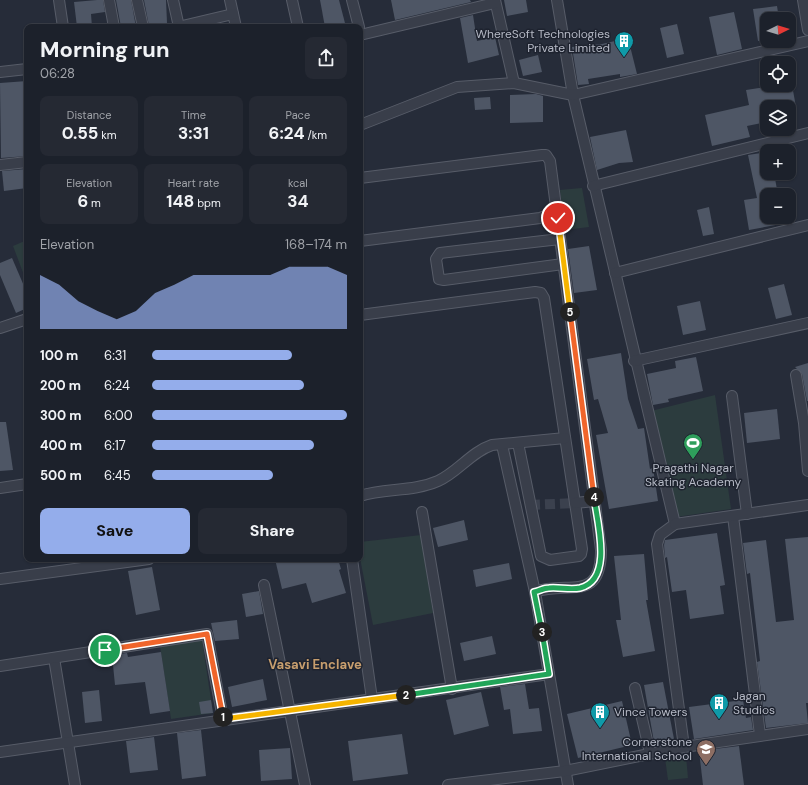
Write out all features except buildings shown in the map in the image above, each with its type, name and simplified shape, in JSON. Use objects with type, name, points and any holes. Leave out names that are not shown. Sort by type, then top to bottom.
[{"type":"street","points":[[59,0],[63,24]]},
{"type":"street","points":[[109,0],[113,24]]},
{"type":"street","points":[[137,0],[142,24]]},
{"type":"street","points":[[173,0],[178,24]]},
{"type":"street","points":[[230,0],[235,24]]},
{"type":"street","points":[[292,0],[297,24]]},
{"type":"street","points":[[352,0],[358,24]]},
{"type":"street","points":[[556,0],[572,95],[615,273],[634,361],[674,524]]},
{"type":"street","points":[[803,0],[808,30]]},
{"type":"street","points":[[363,31],[495,1],[514,83]]},
{"type":"street","points":[[191,24],[233,14]]},
{"type":"street","points":[[363,124],[457,87],[514,83],[572,95],[808,41]]},
{"type":"street","points":[[0,72],[24,68]]},
{"type":"street","points":[[593,186],[808,133]]},
{"type":"street","points":[[363,178],[546,155],[550,161],[595,501],[601,560],[592,580],[582,587],[547,588],[534,592]]},
{"type":"street","points":[[0,165],[24,162]]},
{"type":"street","points":[[363,241],[540,218],[557,214]]},
{"type":"street","points":[[615,273],[808,226]]},
{"type":"street","points":[[560,239],[440,253],[436,259],[436,271],[439,279],[444,280],[563,264]]},
{"type":"street","points":[[363,315],[535,292],[541,293],[544,298],[575,503],[581,554],[550,560],[541,556],[518,443]]},
{"type":"street","points":[[0,328],[24,320]]},
{"type":"street","points":[[634,361],[808,323]]},
{"type":"street","points":[[796,375],[804,422],[808,471]]},
{"type":"street","points":[[732,396],[747,514]]},
{"type":"street","points":[[363,496],[405,490],[437,481],[482,450],[492,445],[565,438]]},
{"type":"street","points":[[502,445],[534,592],[568,785]]},
{"type":"street","points":[[0,488],[24,484]]},
{"type":"street","points":[[575,503],[595,501]]},
{"type":"street","points":[[516,508],[530,504]]},
{"type":"street","points":[[684,746],[657,544],[660,535],[674,524],[808,505]]},
{"type":"street","points":[[422,512],[452,689]]},
{"type":"street","points":[[733,516],[760,736]]},
{"type":"street","points":[[0,580],[128,562]]},
{"type":"street","points":[[352,562],[372,699]]},
{"type":"street","points":[[264,585],[305,785]]},
{"type":"street","points":[[0,666],[207,634],[223,719]]},
{"type":"street","points":[[54,658],[75,785]]},
{"type":"street","points":[[0,752],[223,719],[452,689],[549,674]]},
{"type":"street","points":[[635,688],[650,754]]},
{"type":"street","points":[[448,785],[481,782],[565,770],[684,746],[808,728]]},
{"type":"shaded area","points":[[582,188],[589,227],[565,230],[560,190]]},
{"type":"shaded area","points":[[24,241],[24,275],[13,246]]},
{"type":"shaded area","name":"Pragathi Nagar Skating Academy","points":[[715,395],[731,509],[676,517],[651,411]]},
{"type":"shaded area","points":[[421,535],[433,613],[373,625],[361,562],[363,562],[363,542]]},
{"type":"shaded area","points":[[202,640],[213,713],[171,719],[160,646]]},
{"type":"shaded area","points":[[686,756],[688,778],[668,780],[665,758]]},
{"type":"tunnel","points":[[530,505],[575,503]]},
{"type":"place","name":"WhereSoft Technologies Private Limited","points":[[624,58]]},
{"type":"place","name":"Pragathi Nagar Skating Academy","points":[[693,460]]},
{"type":"place","name":"Jagan Studios","points":[[719,720]]},
{"type":"place","name":"Vince Towers","points":[[600,729]]},
{"type":"place","name":"Cornerstone International School","points":[[706,766]]},
{"type":"district","name":"Vasavi Enclave","points":[[315,664]]},
{"type":"route","points":[[105,650],[207,634],[223,719],[452,689],[549,674],[534,592],[551,587],[575,588],[589,584],[596,575],[600,567],[601,560],[601,550],[558,218]]}]
